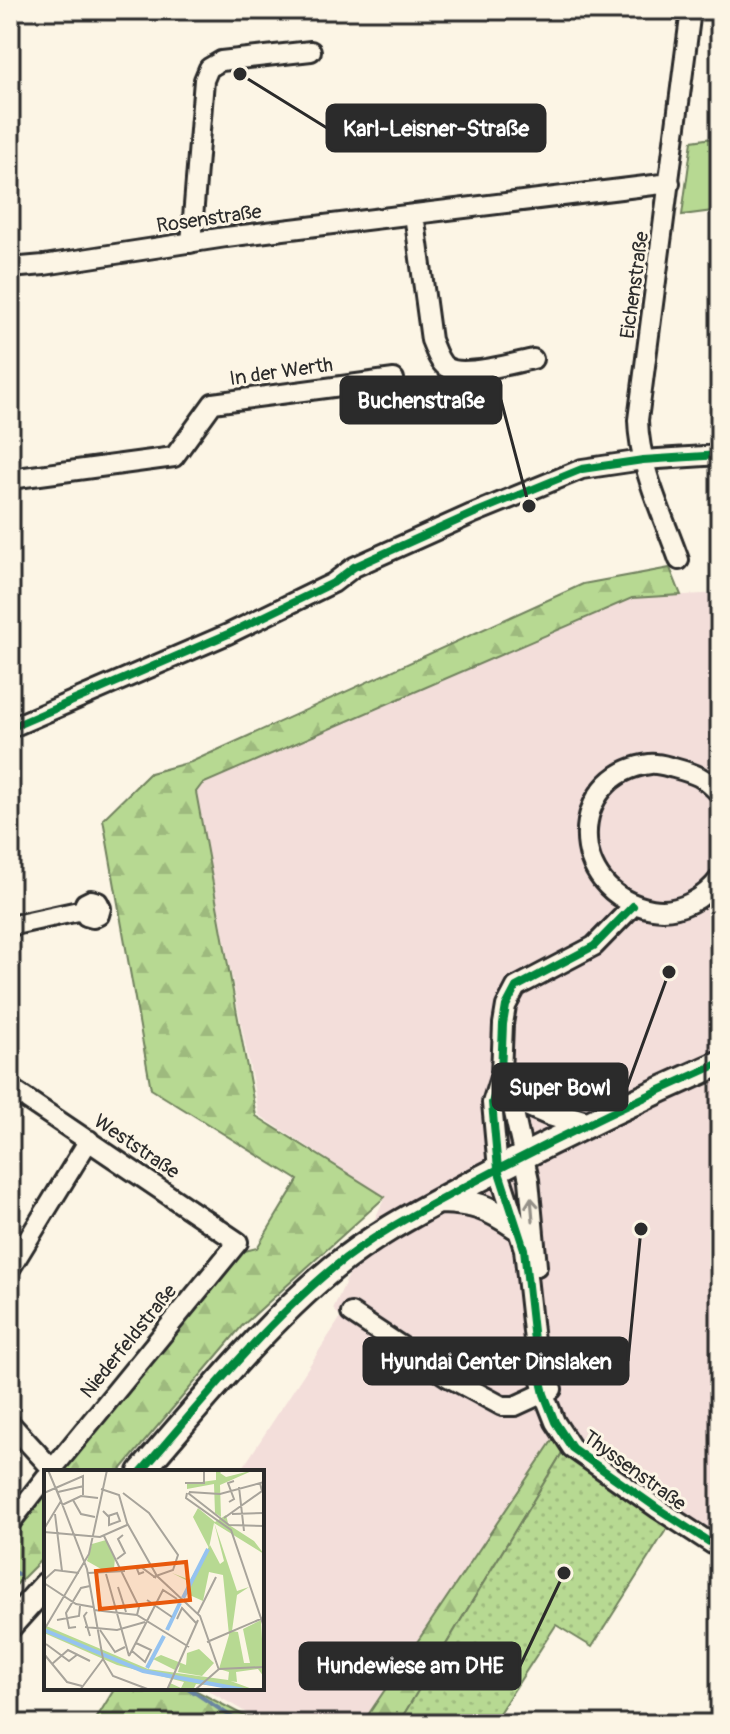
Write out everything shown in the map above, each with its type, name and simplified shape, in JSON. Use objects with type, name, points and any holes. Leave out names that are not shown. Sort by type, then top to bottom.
[{"type":"main road","points":[[143,1470],[273,1325],[333,1268],[383,1232],[523,1155],[720,1063]]},
{"type":"main road","points":[[513,1097],[586,1124]]},
{"type":"main road","points":[[438,1201],[479,1204],[516,1226]]},
{"type":"main road","points":[[10,1625],[44,1587]]},
{"type":"street","name":"Eichenstraße","points":[[679,560],[638,443],[638,420],[691,10]]},
{"type":"street","points":[[191,243],[204,80],[209,68],[221,61],[311,51]]},
{"type":"street","name":"Rosenstraße","points":[[10,268],[670,183]]},
{"type":"street","points":[[414,214],[431,340],[445,367],[468,371],[533,359]]},
{"type":"street","name":"In der Werth","points":[[10,479],[174,457],[213,403],[394,379]]},
{"type":"street","points":[[10,728],[228,634],[333,583],[354,567],[582,469],[643,460],[720,455]]},
{"type":"street","points":[[720,794],[701,775],[652,763],[629,770],[609,783],[594,803],[587,827],[587,851],[596,874],[612,893],[633,906],[660,911],[687,906],[711,891],[720,878]]},
{"type":"street","name":"Thyssenstraße","points":[[633,906],[594,946],[516,987],[506,1006],[501,1074],[492,1103],[498,1169],[524,1249],[536,1359],[548,1391],[603,1471],[720,1549]]},
{"type":"street","points":[[10,926],[83,910]]},
{"type":"street","name":"Thyssenstraße","points":[[501,1074],[513,1097],[529,1180],[548,1391]]},
{"type":"street","name":"Weststraße","points":[[10,1088],[238,1242]]},
{"type":"street","points":[[10,1269],[89,1140]]},
{"type":"street","name":"Niederfeldstraße","points":[[51,1470],[238,1242]]},
{"type":"street","points":[[351,1313],[448,1377],[502,1406],[515,1406],[548,1391]]},
{"type":"street","points":[[10,1423],[47,1470]]},
{"type":"street","name":"Niederfeldstraße","points":[[10,1523],[44,1479]]},
{"type":"shaded area","points":[[720,593],[720,1544],[556,1435],[362,1724],[266,1724],[207,1690],[264,1690],[264,1470],[241,1470],[341,1317],[333,1309],[385,1197],[259,1115],[196,793],[202,784],[632,598]]},
{"type":"green space","points":[[720,137],[720,210],[682,215],[692,141]]},
{"type":"green space","points":[[670,568],[681,595],[632,598],[202,784],[196,792],[256,1116],[385,1197],[242,1326],[121,1470],[64,1470],[241,1252],[257,1248],[298,1180],[151,1089],[103,819],[150,773],[191,762],[583,584]]},
{"type":"green space","points":[[556,1435],[565,1448],[398,1724],[362,1724]]},
{"type":"green space","points":[[565,1448],[671,1522],[592,1647],[556,1625],[492,1724],[398,1724]]},
{"type":"green space","points":[[44,1493],[44,1557],[10,1591],[10,1535]]},
{"type":"green space","points":[[114,1690],[195,1690],[260,1724],[93,1724]]},
{"type":"waterway","points":[[10,1570],[18,1574]]},
{"type":"waterway","points":[[191,1690],[242,1724]]},
{"type":"cycle path","points":[[10,728],[228,634],[333,583],[354,567],[582,469],[643,460],[720,455]]},
{"type":"cycle path","points":[[633,906],[594,946],[516,987],[506,1006],[501,1074],[492,1103],[498,1169],[524,1249],[536,1359],[544,1394],[555,1422],[572,1448],[720,1549]]},
{"type":"cycle path","points":[[143,1470],[282,1315],[333,1268],[365,1244],[416,1213],[530,1153],[720,1063]]},
{"type":"place","name":"Karl-Leisner-Straße","points":[[240,74]]},
{"type":"place","name":"Buchenstraße","points":[[529,506]]},
{"type":"place","name":"Super Bowl","points":[[669,972]]},
{"type":"place","name":"Hyundai Center Dinslaken","points":[[641,1229]]},
{"type":"place","name":"Hundewiese am DHE","points":[[564,1573]]}]
